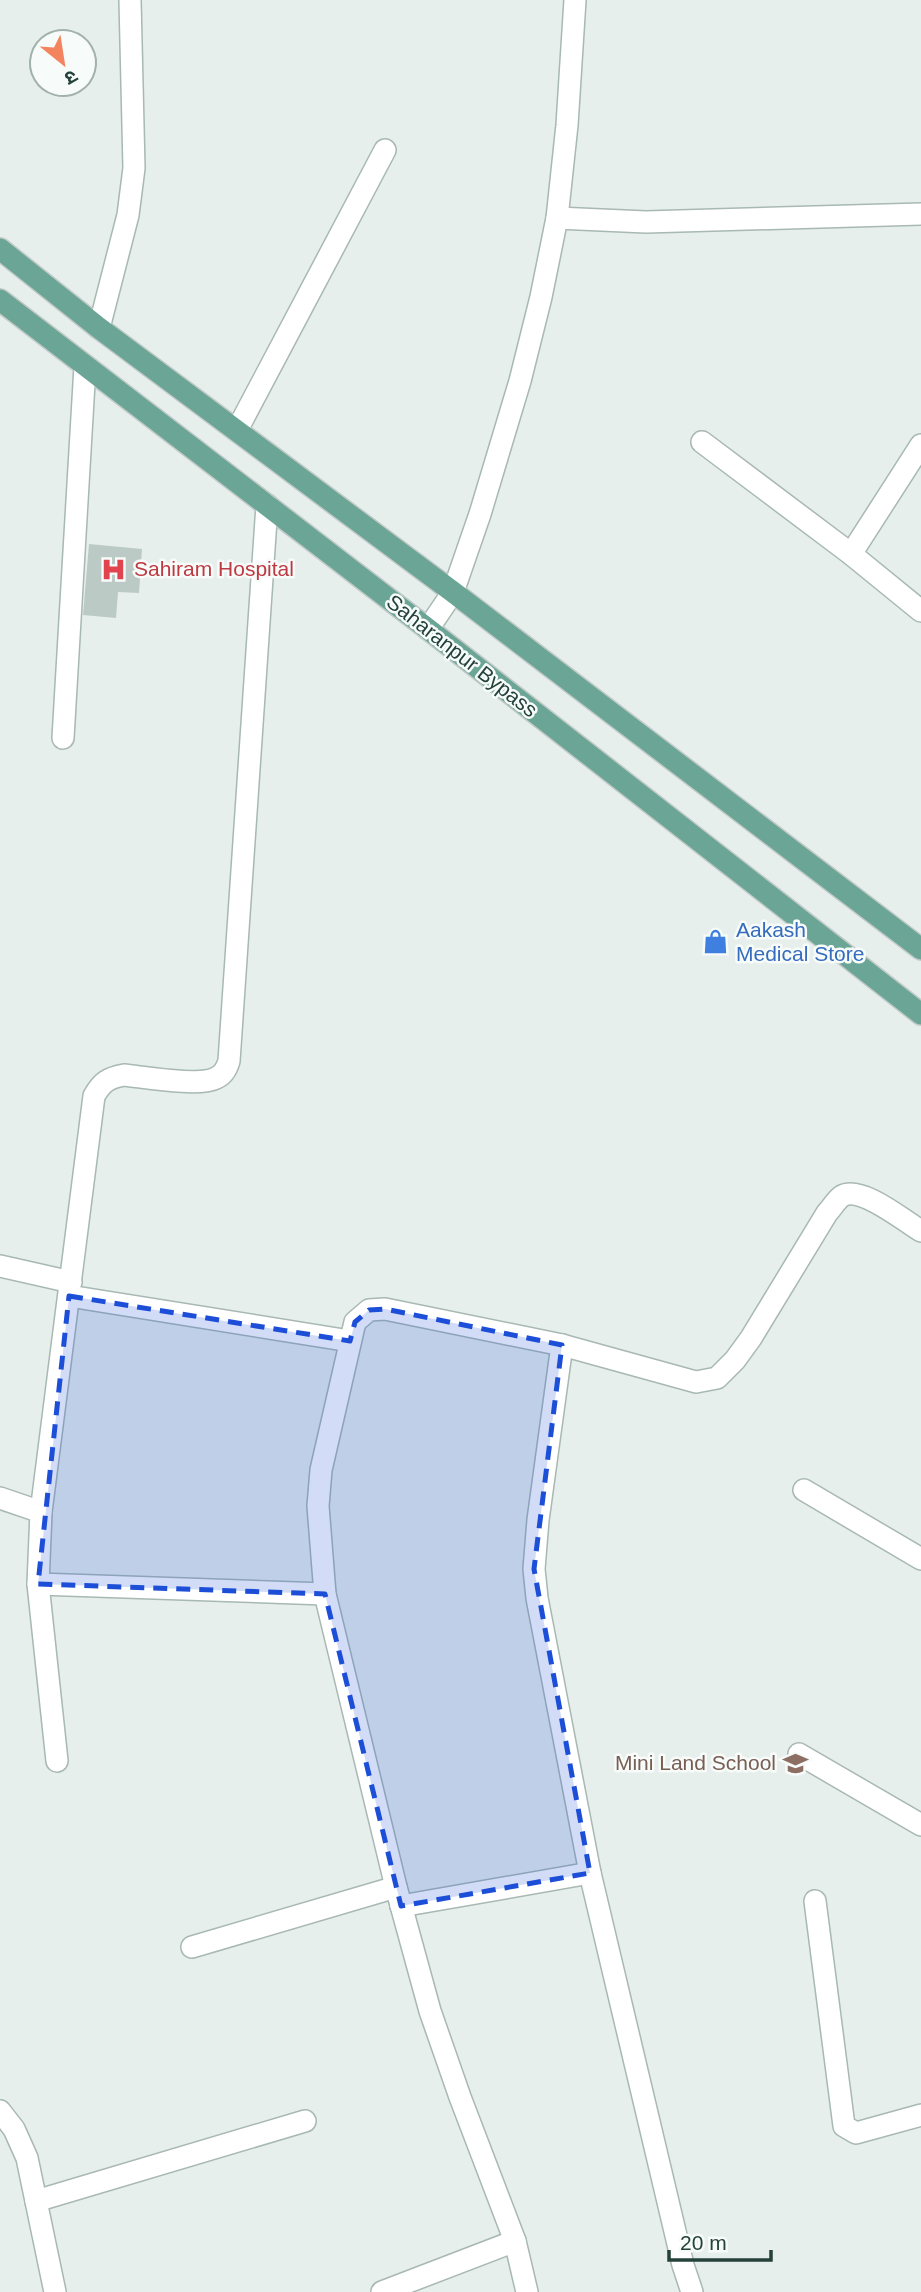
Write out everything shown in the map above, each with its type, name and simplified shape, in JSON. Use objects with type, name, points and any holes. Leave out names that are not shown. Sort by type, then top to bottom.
[{"type":"main road","points":[[0,250],[99,328],[453,592],[921,948]]},
{"type":"main road","name":"Saharanpur Bypass","points":[[0,300],[428,629],[921,1014]]},
{"type":"street","points":[[99,328],[128,215],[134,167],[130,0]]},
{"type":"street","points":[[428,629],[453,592],[480,514],[520,381],[541,297],[557,218],[567,125],[575,0]]},
{"type":"street","points":[[237,430],[385,150]]},
{"type":"street","points":[[557,218],[646,222],[921,214]]},
{"type":"street","points":[[63,738],[85,366]]},
{"type":"street","points":[[702,442],[921,611]]},
{"type":"street","points":[[850,554],[921,445]]},
{"type":"street","points":[[57,1761],[38,1584],[41,1512],[94,1096],[102,1082],[124,1074],[199,1082],[216,1079],[227,1069],[267,505]]},
{"type":"street","points":[[527,2292],[515,2241],[434,2023],[399,1896],[325,1594],[318,1506],[321,1470],[355,1322],[369,1310],[385,1309],[562,1345],[696,1382],[717,1378],[735,1360],[827,1213],[841,1196],[854,1192],[866,1196],[921,1231]]},
{"type":"street","points":[[0,1266],[70,1289],[350,1341]]},
{"type":"street","points":[[562,1345],[534,1569],[540,1621],[590,1872],[683,2265],[692,2292]]},
{"type":"street","points":[[804,1490],[921,1559]]},
{"type":"street","points":[[0,1498],[41,1512]]},
{"type":"street","points":[[38,1584],[325,1594]]},
{"type":"street","points":[[799,1754],[921,1825]]},
{"type":"street","points":[[192,1947],[399,1896],[590,1872]]},
{"type":"street","points":[[815,1901],[844,2126],[856,2133],[921,2115]]},
{"type":"street","points":[[0,2111],[14,2129],[27,2158],[55,2292]]},
{"type":"street","points":[[36,2201],[305,2121]]},
{"type":"street","points":[[382,2292],[515,2241]]},
{"type":"highlighted area","points":[[69,1296],[350,1341],[355,1322],[369,1310],[385,1309],[562,1345],[534,1569],[590,1873],[401,1906],[325,1594],[38,1584]]},
{"type":"building","points":[[89,544],[142,549],[139,593],[118,592],[116,618],[83,615]]},
{"type":"place","name":"Sahiram Hospital","points":[[114,569]]},
{"type":"place","name":"Aakash Medical Store","points":[[716,942]]},
{"type":"place","name":"Mini Land School","points":[[796,1763]]}]
